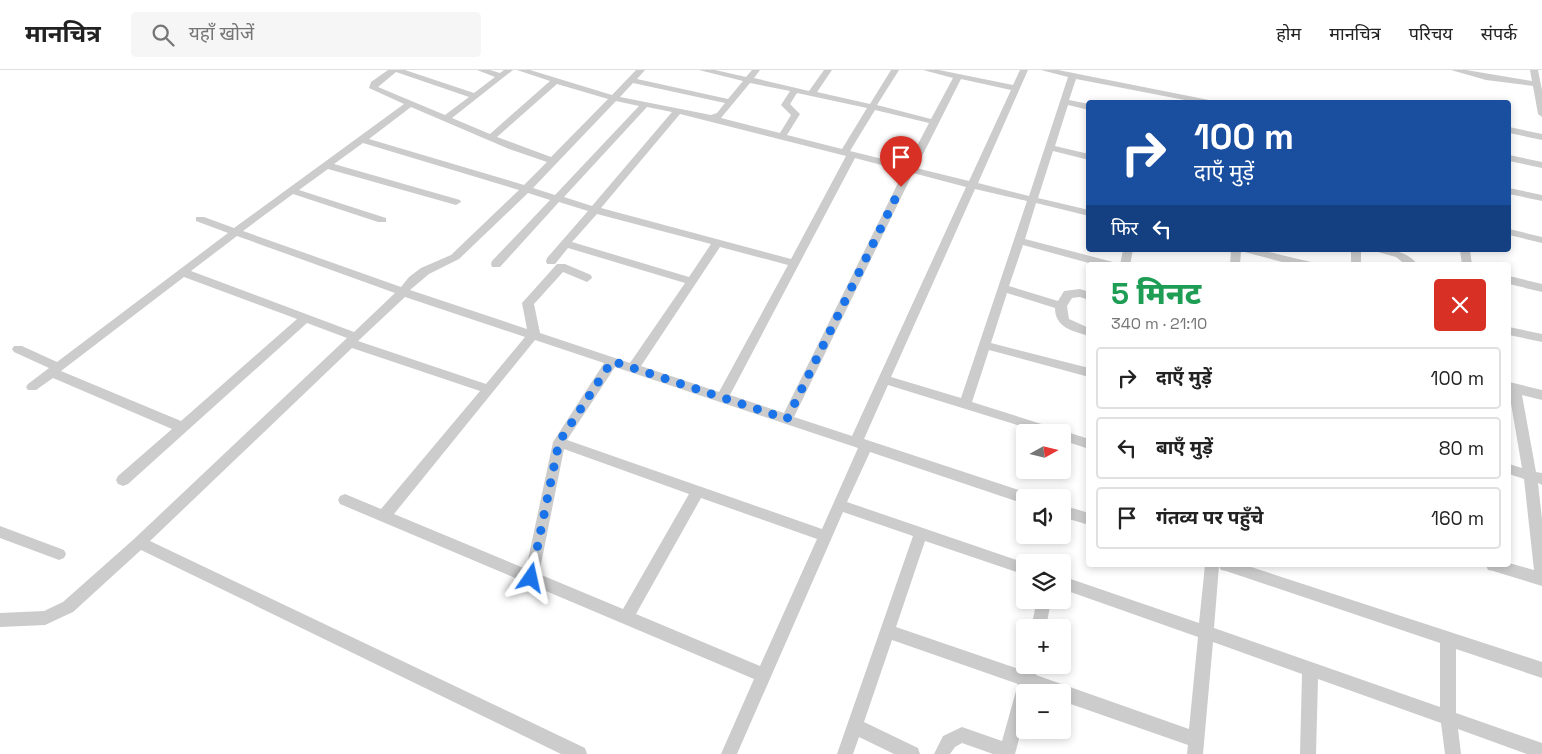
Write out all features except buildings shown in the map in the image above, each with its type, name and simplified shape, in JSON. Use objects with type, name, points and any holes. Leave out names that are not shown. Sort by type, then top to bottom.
[{"type":"street","points":[[476,96],[396,70],[374,84],[373,88],[491,138],[553,161]]},
{"type":"street","points":[[481,70],[501,76]]},
{"type":"street","points":[[446,119],[509,70]]},
{"type":"street","points":[[521,70],[614,98],[712,118],[1086,212]]},
{"type":"street","points":[[0,620],[46,618],[62,612],[139,543],[353,340],[413,280],[425,271],[455,257],[526,189],[641,70]]},
{"type":"street","points":[[703,70],[934,122]]},
{"type":"street","points":[[712,118],[720,115],[756,70]]},
{"type":"street","points":[[812,93],[828,70]]},
{"type":"street","points":[[722,398],[794,263],[848,153],[896,70]]},
{"type":"street","points":[[927,70],[1016,88]]},
{"type":"street","points":[[728,754],[839,505],[884,379],[1024,70]]},
{"type":"street","points":[[1045,70],[1196,100]]},
{"type":"street","points":[[1455,70],[1486,78],[1513,79],[1537,84]]},
{"type":"street","points":[[1534,70],[1542,114]]},
{"type":"street","points":[[787,419],[958,76]]},
{"type":"street","points":[[964,404],[1020,241],[1073,76]]},
{"type":"street","points":[[491,138],[556,80]]},
{"type":"street","points":[[632,80],[730,102]]},
{"type":"street","points":[[782,136],[796,114],[785,105],[795,90]]},
{"type":"street","points":[[1064,102],[1086,106]]},
{"type":"street","points":[[32,387],[291,190],[410,104]]},
{"type":"street","points":[[496,264],[645,104]]},
{"type":"street","points":[[551,261],[678,111]]},
{"type":"street","points":[[1511,130],[1542,137]]},
{"type":"street","points":[[360,140],[594,210],[794,263]]},
{"type":"street","points":[[1050,148],[1086,155]]},
{"type":"street","points":[[1511,158],[1542,165]]},
{"type":"street","points":[[326,165],[456,202]]},
{"type":"street","points":[[291,190],[382,220]]},
{"type":"street","points":[[1511,191],[1542,198]]},
{"type":"street","points":[[200,219],[403,292],[1016,495]]},
{"type":"street","points":[[1511,232],[1542,240]]},
{"type":"street","points":[[1020,241],[1098,262]]},
{"type":"street","points":[[634,368],[717,243]]},
{"type":"street","points":[[566,244],[691,281]]},
{"type":"street","points":[[1389,252],[1400,255],[1409,262]]},
{"type":"street","points":[[1272,253],[1298,262]]},
{"type":"street","points":[[384,516],[532,334],[534,334],[528,303],[561,267],[587,278]]},
{"type":"street","points":[[182,272],[306,318],[353,340],[488,389]]},
{"type":"street","points":[[1511,280],[1542,288]]},
{"type":"street","points":[[1004,288],[1061,306]]},
{"type":"street","points":[[1086,295],[1080,293],[1068,294],[1061,306],[1060,316],[1064,322],[1086,331]]},
{"type":"street","points":[[123,480],[306,318]]},
{"type":"street","points":[[1511,331],[1542,338]]},
{"type":"street","points":[[984,345],[1086,372]]},
{"type":"street","points":[[18,349],[55,370],[181,428]]},
{"type":"street","points":[[531,578],[559,442],[612,361]]},
{"type":"street","points":[[884,379],[1028,424]]},
{"type":"street","points":[[1512,388],[1542,396]]},
{"type":"street","points":[[1500,567],[1542,579],[1536,477],[1512,388]]},
{"type":"street","points":[[1071,437],[1086,441]]},
{"type":"street","points":[[559,442],[826,536]]},
{"type":"street","points":[[1511,470],[1536,477]]},
{"type":"street","points":[[626,618],[698,491]]},
{"type":"street","points":[[345,500],[764,674]]},
{"type":"street","points":[[839,505],[1016,567]]},
{"type":"street","points":[[1071,514],[1086,518]]},
{"type":"street","points":[[0,532],[59,554]]},
{"type":"street","points":[[845,754],[921,533]]},
{"type":"street","points":[[139,543],[266,602],[579,754]]},
{"type":"street","points":[[1071,697],[1195,747],[1212,567]]},
{"type":"street","points":[[1232,567],[1542,670]]},
{"type":"street","points":[[1071,585],[1542,750]]},
{"type":"street","points":[[888,631],[1016,669]]},
{"type":"street","points":[[1448,639],[1448,718],[1453,754]]},
{"type":"street","points":[[1308,754],[1310,669]]},
{"type":"street","points":[[942,754],[945,745],[950,740],[962,735],[1007,752],[1029,674]]},
{"type":"street","points":[[1031,674],[1047,684]]},
{"type":"street","points":[[854,726],[912,754]]},
{"type":"route","points":[[531,578],[559,442],[612,361],[787,419],[901,187]]}]
